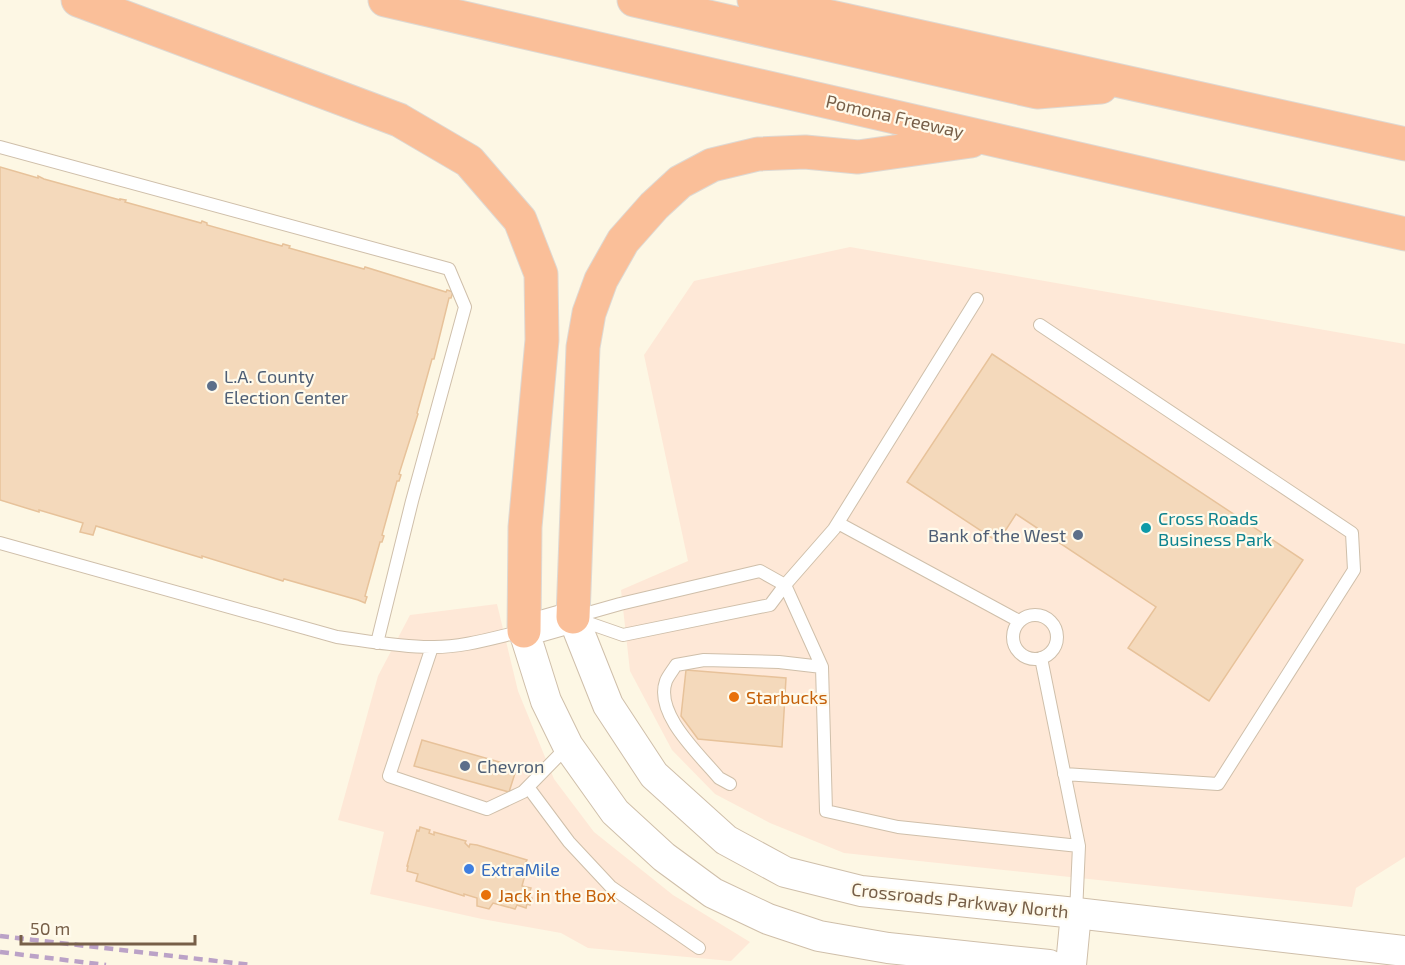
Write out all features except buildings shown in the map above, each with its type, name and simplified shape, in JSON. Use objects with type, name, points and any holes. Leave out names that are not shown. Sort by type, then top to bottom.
[{"type":"highway","points":[[78,0],[399,120],[469,161],[520,220],[541,274],[542,340],[525,527],[524,631]]},
{"type":"highway","name":"Pomona Freeway","points":[[385,0],[1405,234]]},
{"type":"highway","points":[[634,0],[1036,92],[1133,84]]},
{"type":"highway","points":[[754,0],[1405,144]]},
{"type":"highway","points":[[1346,131],[1405,123]]},
{"type":"highway","points":[[573,617],[583,347],[589,313],[601,280],[623,241],[654,206],[681,182],[712,165],[758,154],[805,152],[858,157],[990,138]]},
{"type":"street","points":[[573,617],[524,631],[546,701],[568,746],[615,812],[664,857],[712,893],[768,919],[819,936],[888,948],[1049,965]]},
{"type":"street","name":"Crossroads Parkway North","points":[[573,617],[608,705],[654,775],[726,840],[785,872],[861,891],[1405,951]]},
{"type":"street","points":[[1071,965],[1076,913]]},
{"type":"lane","points":[[0,147],[448,269],[465,307],[415,490],[377,643]]},
{"type":"lane","points":[[573,617],[622,635],[770,605],[838,523],[977,299]]},
{"type":"lane","points":[[1040,325],[1352,533],[1354,570],[1218,784],[1064,774]]},
{"type":"lane","points":[[838,523],[1019,621]]},
{"type":"lane","points":[[0,543],[337,637],[432,647],[461,644],[524,631]]},
{"type":"lane","points":[[573,617],[760,571],[785,585],[822,667],[826,811],[898,827],[1079,846]]},
{"type":"lane","points":[[1039,615],[1052,622],[1057,636],[1056,643],[1053,650],[1041,658],[1027,657],[1016,648],[1013,634],[1019,621],[1025,617],[1039,615]]},
{"type":"lane","points":[[432,647],[389,776],[487,809],[524,792],[568,746]]},
{"type":"lane","points":[[1041,658],[1079,846],[1076,913]]},
{"type":"lane","points":[[730,784],[719,778],[669,717],[664,703],[665,682],[676,665],[704,660],[779,662],[822,667]]},
{"type":"lane","points":[[528,787],[569,842],[611,887],[699,948]]},
{"type":"shaded area","points":[[850,247],[1405,344],[1405,857],[1356,888],[1352,907],[844,853],[770,823],[715,794],[672,750],[630,671],[621,590],[688,561],[644,355],[694,281]]},
{"type":"shaded area","points":[[497,604],[518,691],[554,779],[594,832],[673,895],[750,942],[731,961],[588,948],[561,933],[482,919],[370,894],[384,832],[338,820],[378,676],[410,615]]},
{"type":"railway","points":[[0,936],[251,965]]},
{"type":"railway","points":[[0,952],[106,965]]},
{"type":"place","name":"L.A. County Election Center","points":[[212,386]]},
{"type":"place","name":"Cross Roads Business Park","points":[[1146,528]]},
{"type":"place","name":"Bank of the West","points":[[1078,535]]},
{"type":"place","name":"Starbucks","points":[[734,697]]},
{"type":"place","name":"Chevron","points":[[465,766]]},
{"type":"place","name":"ExtraMile","points":[[469,869]]},
{"type":"place","name":"Jack in the Box","points":[[486,895]]}]
